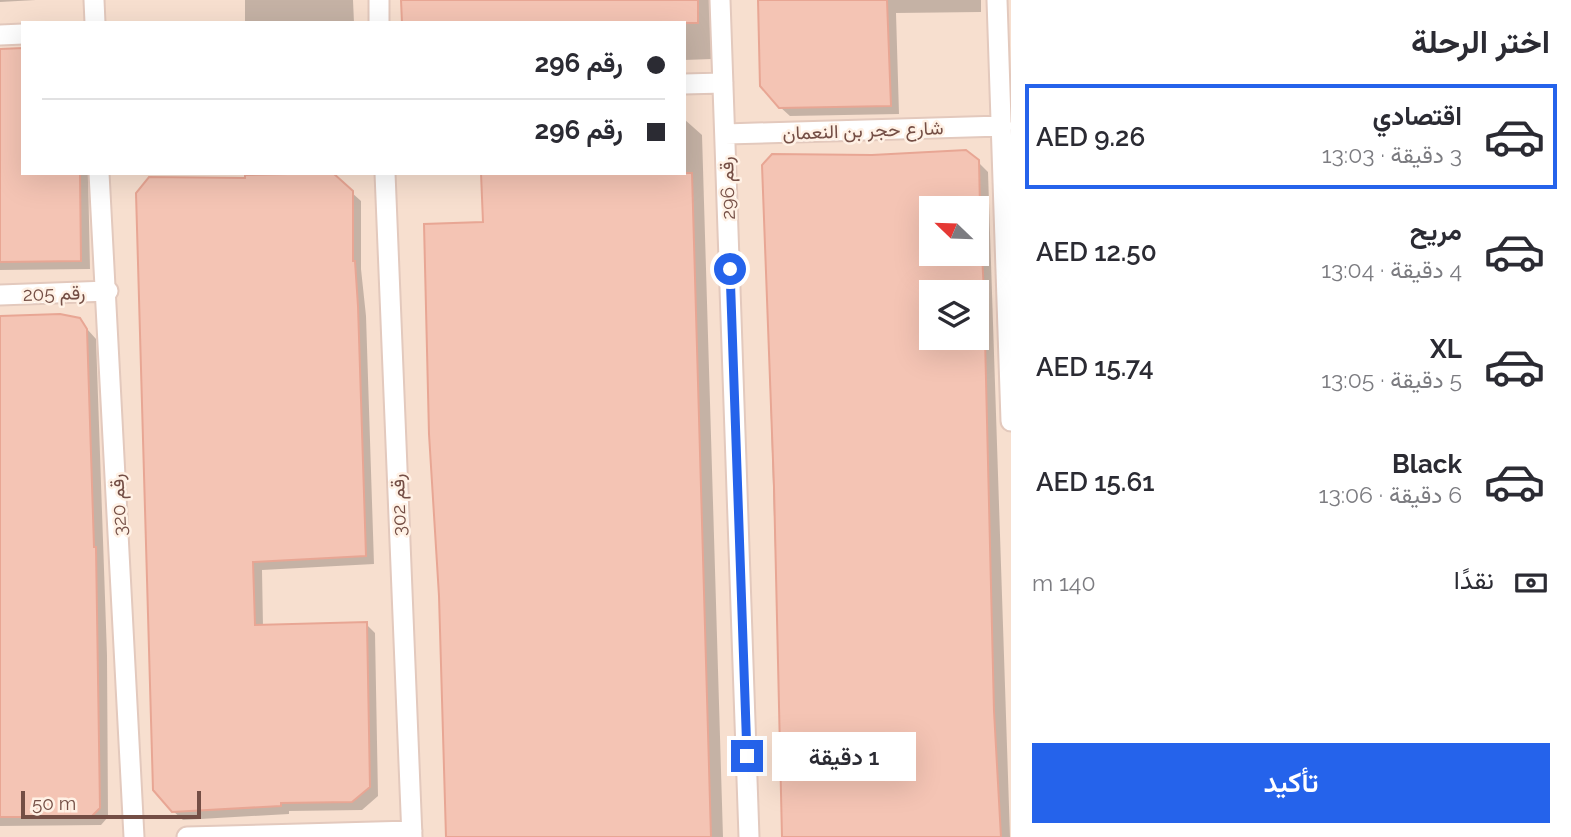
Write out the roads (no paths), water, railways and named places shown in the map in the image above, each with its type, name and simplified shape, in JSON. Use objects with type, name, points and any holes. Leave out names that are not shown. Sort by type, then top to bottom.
[{"type":"street","points":[[94,0],[95,21]]},
{"type":"street","points":[[379,0],[379,21]]},
{"type":"street","name":"رقم 296","points":[[720,0],[749,837]]},
{"type":"street","points":[[997,0],[1011,421]]},
{"type":"street","points":[[0,35],[21,34]]},
{"type":"street","points":[[686,84],[723,83]]},
{"type":"street","name":"شارع حجر بن النعمان","points":[[725,134],[1002,126]]},
{"type":"street","name":"رقم 320","points":[[99,175],[108,291],[134,837]]},
{"type":"street","name":"رقم 302","points":[[385,175],[412,834]]},
{"type":"street","name":"رقم 205","points":[[0,295],[108,291]]},
{"type":"street","points":[[187,837],[412,834]]}]
